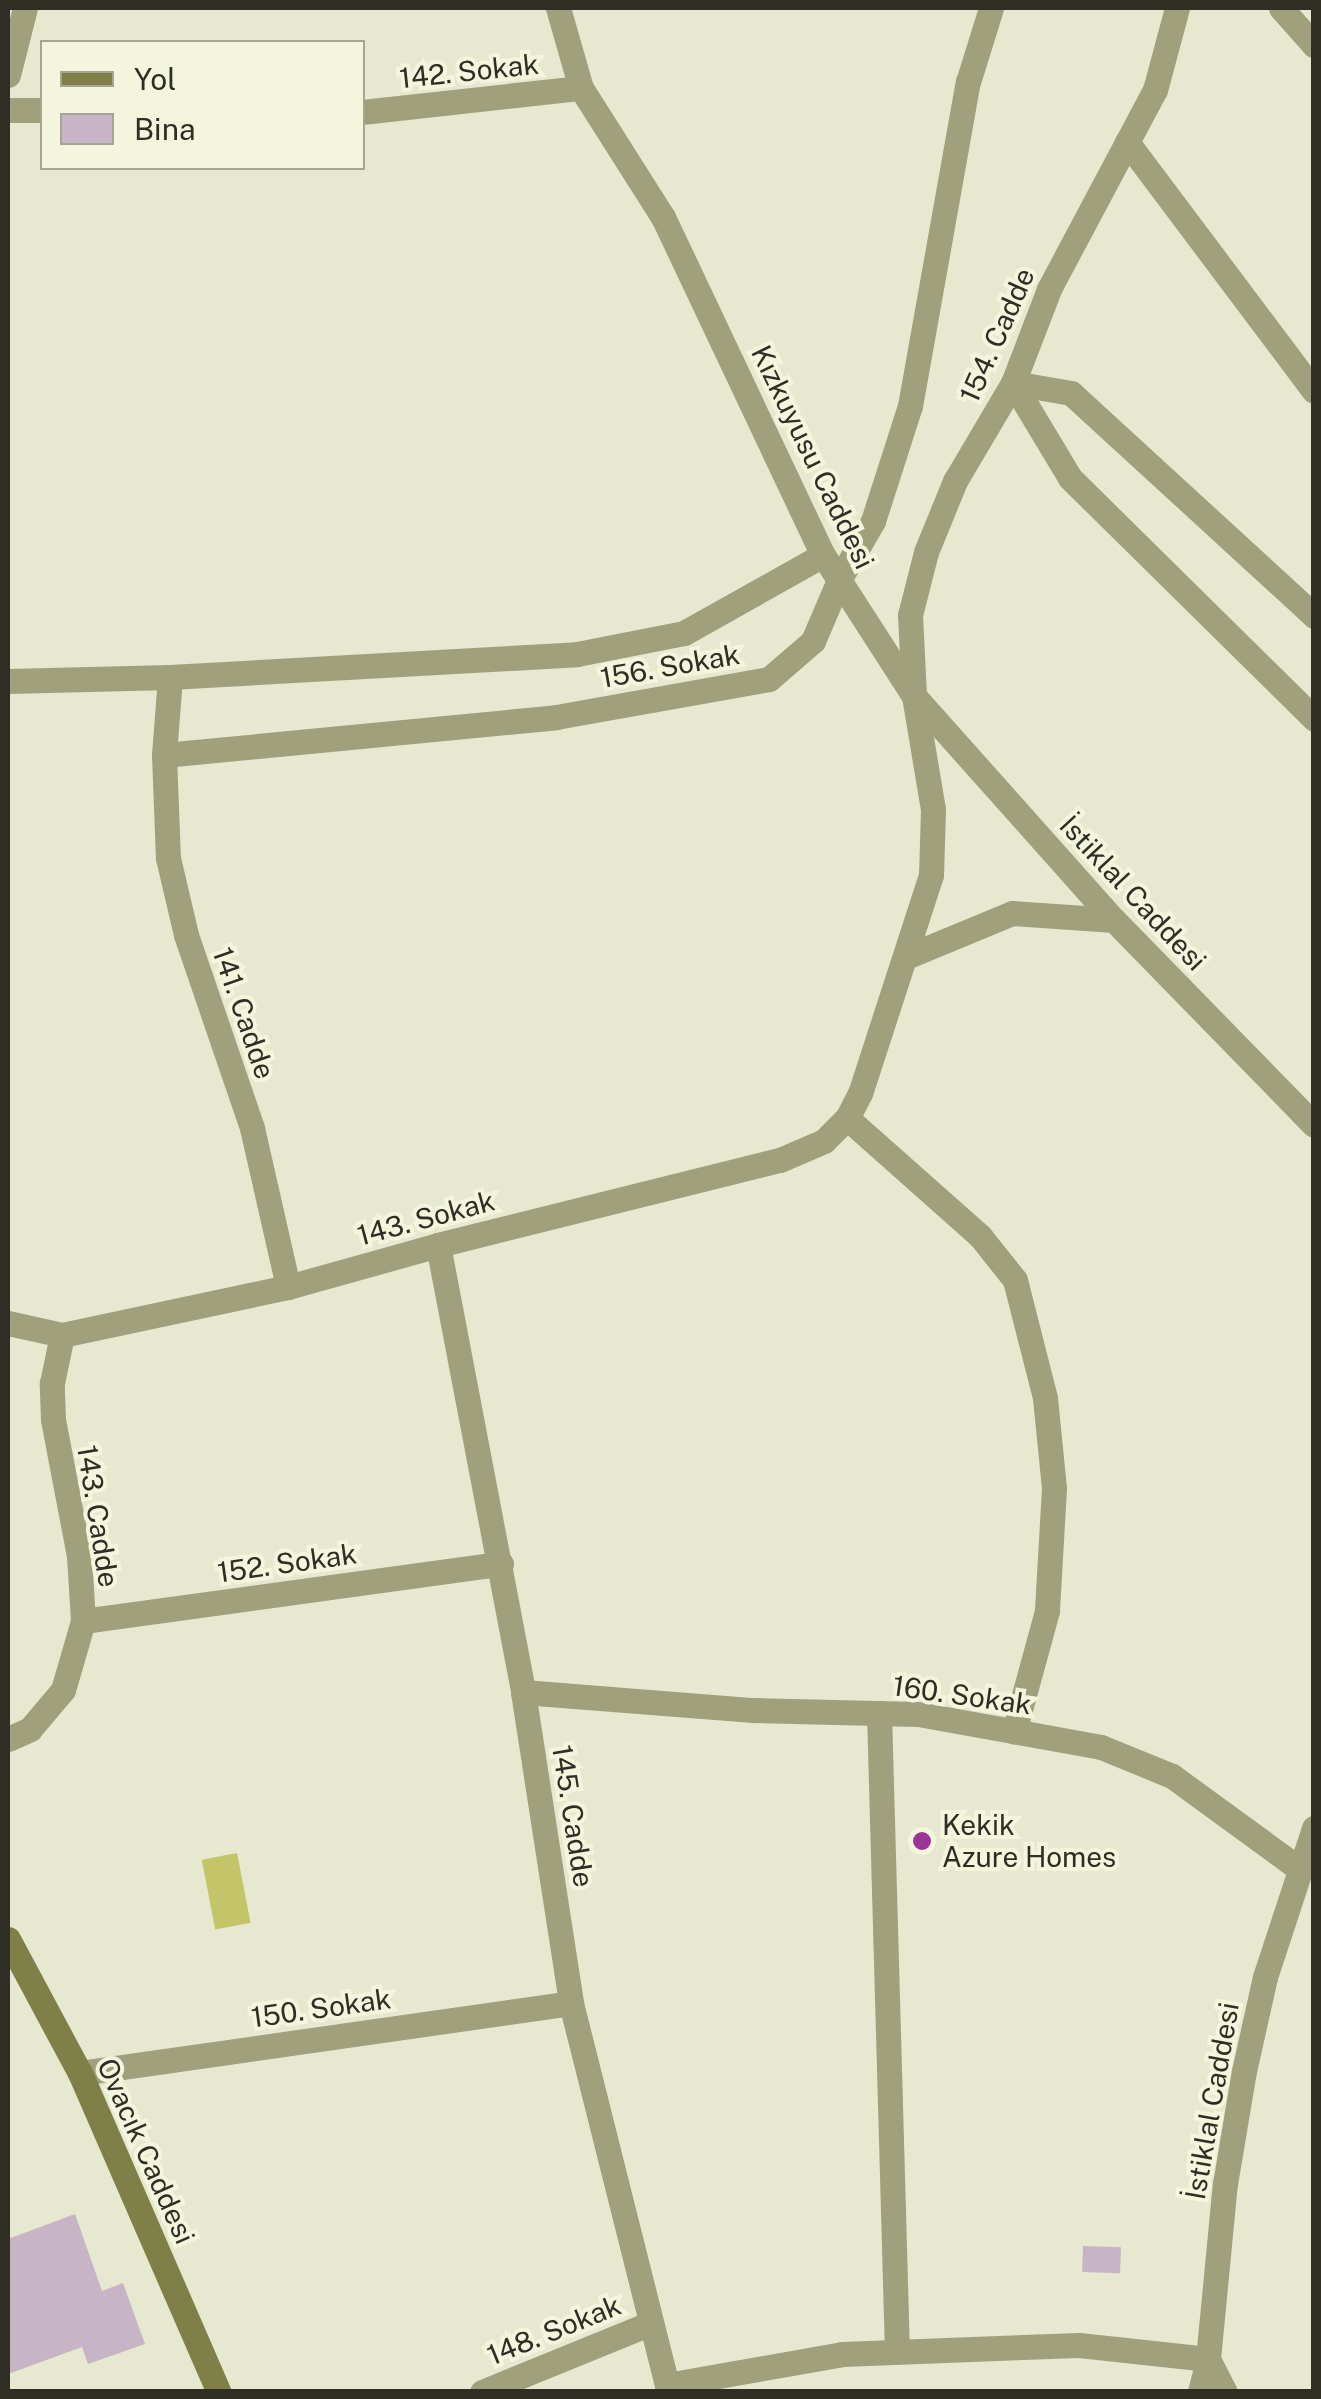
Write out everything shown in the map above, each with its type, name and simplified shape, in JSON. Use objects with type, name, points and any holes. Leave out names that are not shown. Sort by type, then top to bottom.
[{"type":"main road","name":"Ovacık Caddesi","points":[[8,1939],[80,2074],[219,2392]]},
{"type":"street","points":[[8,75],[25,8]]},
{"type":"street","name":"Kızkuyusu Caddesi","points":[[558,8],[581,88],[663,217],[823,555],[914,696],[933,810],[931,875],[860,1092],[847,1118]]},
{"type":"street","name":"156. Sokak","points":[[164,755],[556,718],[770,679],[813,641],[839,580],[874,520],[910,406],[968,82],[992,8]]},
{"type":"street","name":"154. Cadde","points":[[914,696],[910,615],[926,552],[955,481],[1014,383],[1049,289],[1156,90],[1177,8]]},
{"type":"street","points":[[1281,8],[1314,46]]},
{"type":"street","name":"142. Sokak","points":[[365,112],[581,88]]},
{"type":"street","points":[[8,110],[40,110]]},
{"type":"street","points":[[1127,142],[1314,391]]},
{"type":"street","points":[[1014,383],[1072,392],[1314,616]]},
{"type":"street","points":[[1014,383],[1070,478],[1314,719]]},
{"type":"street","points":[[8,681],[170,677],[577,654],[684,632],[823,555]]},
{"type":"street","name":"141. Cadde","points":[[170,677],[164,755],[168,858],[186,935],[252,1128],[288,1287]]},
{"type":"street","name":"İstiklal Caddesi","points":[[914,696],[1114,920],[1314,1125]]},
{"type":"street","points":[[906,957],[1012,913],[1114,920]]},
{"type":"street","points":[[847,1118],[980,1236],[1015,1280],[1046,1398],[1054,1488],[1047,1611],[1014,1732]]},
{"type":"street","name":"143. Sokak","points":[[8,1323],[62,1334],[288,1287],[438,1244],[780,1160],[824,1141],[847,1118]]},
{"type":"street","name":"145. Cadde","points":[[438,1244],[523,1692],[571,2003],[668,2388]]},
{"type":"street","name":"143. Cadde","points":[[8,1739],[30,1730],[63,1690],[82,1621],[79,1556],[53,1420],[52,1383],[62,1334]]},
{"type":"street","name":"152. Sokak","points":[[82,1621],[500,1564]]},
{"type":"street","name":"160. Sokak","points":[[523,1692],[754,1710],[918,1714],[1101,1747],[1172,1776],[1298,1867]]},
{"type":"street","points":[[879,1713],[897,2352]]},
{"type":"street","name":"İstiklal Caddesi","points":[[1200,2392],[1208,2359],[1225,2184],[1244,2071],[1265,1977],[1298,1867],[1314,1828]]},
{"type":"street","name":"150. Sokak","points":[[80,2074],[571,2003]]},
{"type":"street","name":"148. Sokak","points":[[482,2392],[649,2324]]},
{"type":"street","points":[[668,2388],[842,2354],[1079,2345],[1208,2359],[1224,2392]]},
{"type":"shaded area","points":[[237,1853],[251,1923],[215,1930],[202,1860]]},
{"type":"building","points":[[75,2214],[102,2291],[123,2283],[145,2344],[88,2364],[82,2347],[8,2374],[8,2239]]},
{"type":"building","points":[[1083,2246],[1121,2247],[1120,2273],[1082,2272]]},
{"type":"place","name":"Kekik Azure Homes","points":[[922,1841]]}]
